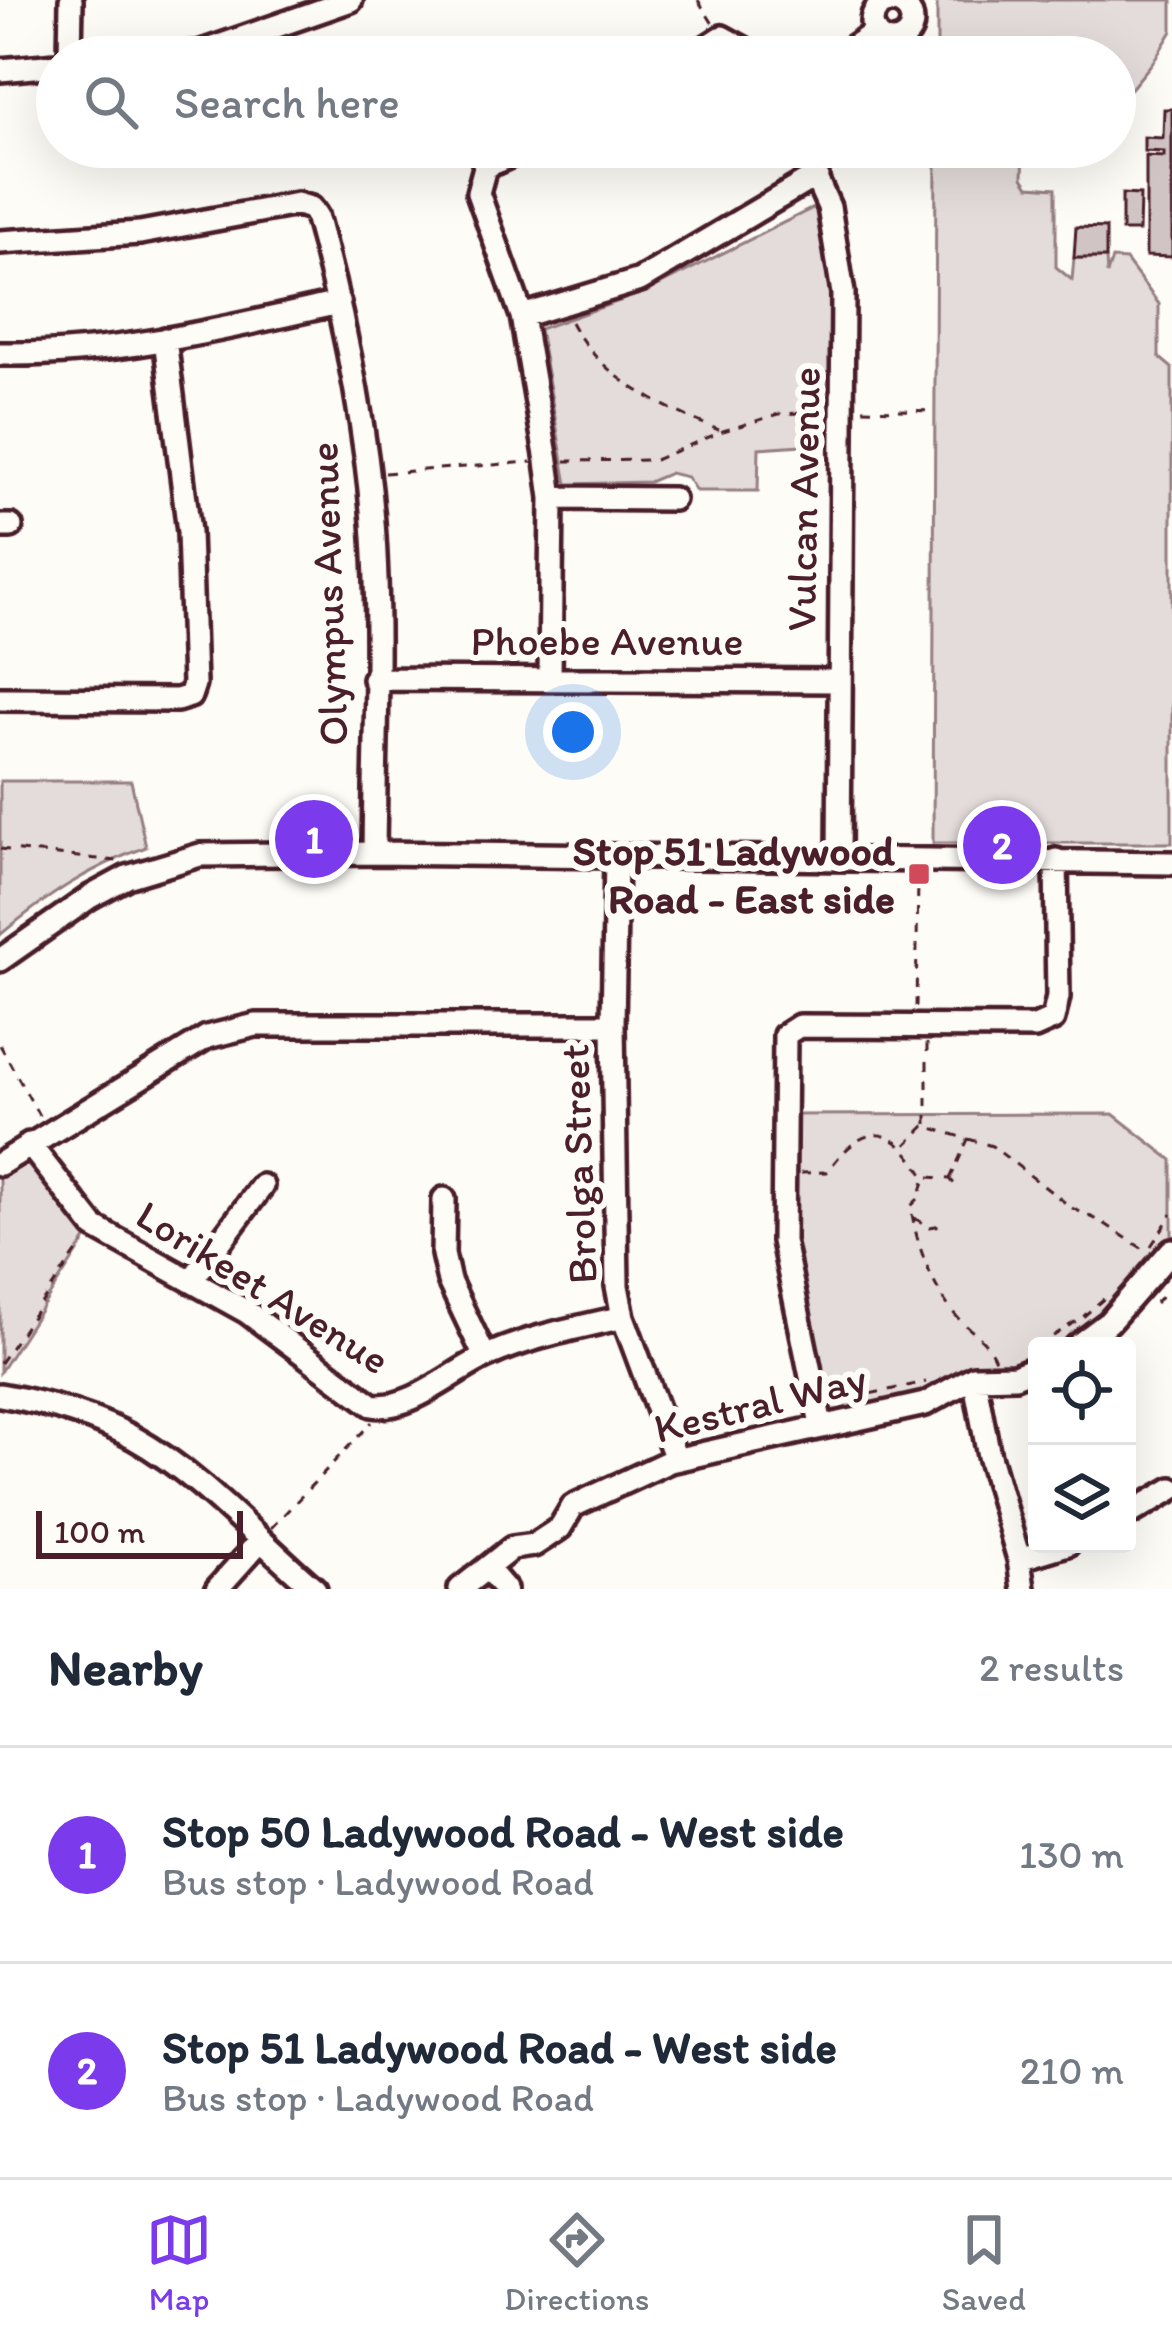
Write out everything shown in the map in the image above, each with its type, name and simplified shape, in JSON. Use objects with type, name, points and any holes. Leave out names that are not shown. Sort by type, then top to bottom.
[{"type":"street","points":[[70,36],[71,0]]},
{"type":"street","points":[[246,36],[351,0]]},
{"type":"street","points":[[868,36],[874,32]]},
{"type":"street","points":[[0,70],[36,67]]},
{"type":"street","points":[[481,168],[478,193],[523,316],[552,498],[550,678]]},
{"type":"street","name":"Vulcan Avenue","points":[[813,168],[829,207],[843,293],[839,858]]},
{"type":"street","points":[[523,316],[640,280],[817,175]]},
{"type":"street","name":"Olympus Avenue","points":[[0,242],[140,233],[297,203],[316,215],[339,303],[368,474],[375,551],[374,853]]},
{"type":"street","points":[[0,354],[212,334],[339,303]]},
{"type":"street","points":[[0,699],[176,700],[190,696],[194,684],[189,532],[165,340]]},
{"type":"street","points":[[552,498],[673,499]]},
{"type":"street","name":"Phoebe Avenue","points":[[374,679],[840,681]]},
{"type":"street","points":[[0,960],[89,897],[160,865],[200,855],[1172,863]]},
{"type":"street","name":"Brolga Street","points":[[616,857],[615,1260],[623,1317],[676,1459]]},
{"type":"street","points":[[820,1417],[783,1240],[785,1035],[792,1027],[1034,1027],[1053,1019],[1058,997],[1056,860]]},
{"type":"street","points":[[0,1164],[207,1037],[256,1025],[613,1025]]},
{"type":"street","name":"Lorikeet Avenue","points":[[39,1138],[94,1227],[247,1312],[372,1405],[386,1408],[526,1341],[623,1317]]},
{"type":"street","points":[[191,1281],[262,1186]]},
{"type":"street","points":[[444,1199],[443,1254],[449,1281],[485,1357]]},
{"type":"street","points":[[1088,1337],[1108,1322],[1172,1250]]},
{"type":"street","points":[[977,1370],[989,1456],[1019,1558],[1023,1589]]},
{"type":"street","name":"Kestral Way","points":[[460,1589],[512,1548],[534,1545],[560,1528],[573,1506],[676,1459],[820,1417],[925,1404],[977,1370],[1015,1376],[1028,1371]]},
{"type":"street","points":[[0,1395],[78,1412],[136,1439],[203,1488],[315,1589]]},
{"type":"street","points":[[1136,1510],[1172,1489]]},
{"type":"street","points":[[217,1589],[259,1542]]},
{"type":"street","points":[[1019,1558],[1036,1553]]},
{"type":"street","points":[[487,1568],[505,1589]]},
{"type":"path","points":[[698,0],[728,36]]},
{"type":"path","points":[[561,304],[577,333],[613,375],[676,412],[723,431]]},
{"type":"path","points":[[368,474],[547,461],[656,460],[723,431],[779,414],[935,411]]},
{"type":"path","points":[[905,1147],[927,1127],[927,1041],[916,1026],[919,859]]},
{"type":"path","points":[[0,1045],[39,1138]]},
{"type":"path","points":[[927,1127],[992,1146],[1072,1208],[1147,1252]]},
{"type":"path","points":[[782,1173],[827,1172],[851,1141],[870,1135],[894,1139],[905,1147],[925,1178],[911,1206],[933,1280],[955,1315],[986,1342],[996,1361]]},
{"type":"path","points":[[950,1178],[969,1137]]},
{"type":"path","points":[[925,1178],[950,1178],[958,1188]]},
{"type":"path","points":[[1139,1262],[1172,1214]]},
{"type":"path","points":[[912,1218],[930,1227],[941,1225]]},
{"type":"path","points":[[0,1363],[94,1227]]},
{"type":"path","points":[[1052,1337],[1112,1290]]},
{"type":"path","points":[[1156,1303],[1160,1298],[1172,1308]]},
{"type":"path","points":[[977,1370],[1005,1361]]},
{"type":"path","points":[[820,1417],[937,1380]]},
{"type":"path","points":[[259,1542],[386,1408]]},
{"type":"shaded area","points":[[937,0],[1172,0],[1172,31],[1136,83],[1136,36],[937,36]]},
{"type":"shaded area","points":[[936,168],[1023,168],[1029,186],[1056,188],[1056,267],[1072,280],[1074,258],[1106,258],[1107,274],[1112,259],[1126,260],[1159,304],[1159,357],[1172,368],[1172,843],[933,843]]},
{"type":"shaded area","points":[[817,206],[829,259],[831,443],[759,448],[758,491],[696,491],[687,477],[670,473],[649,482],[567,484],[539,329],[645,292]]},
{"type":"shaded area","points":[[0,781],[131,781],[146,847],[69,884],[0,935]]},
{"type":"shaded area","points":[[1113,1114],[1172,1160],[1172,1250],[1086,1337],[1028,1337],[1028,1369],[961,1382],[821,1425],[789,1281],[782,1115]]},
{"type":"shaded area","points":[[29,1144],[94,1227],[0,1372],[0,1164]]},
{"type":"building","points":[[1164,109],[1172,109],[1172,257],[1146,256],[1146,156],[1164,157],[1164,152],[1144,151],[1144,137],[1163,138]]},
{"type":"building","points":[[1122,194],[1140,195],[1139,231],[1122,231]]},
{"type":"building","points":[[1076,227],[1106,228],[1106,258],[1074,258]]},
{"type":"place","name":"Stop 50 Ladywood Road - West side","points":[[314,839]]},
{"type":"place","name":"Stop 51 Ladywood Road - West side","points":[[1002,845]]},
{"type":"place","name":"Stop 51 Ladywood Road - East side","points":[[919,874]]}]
